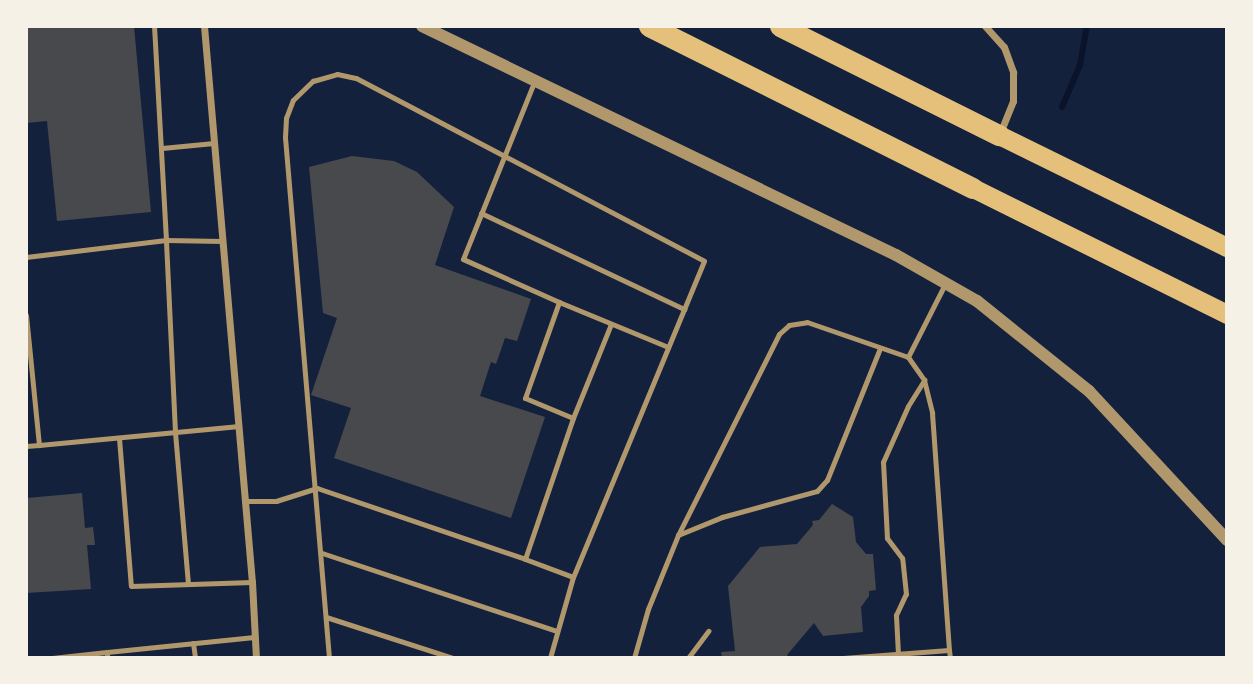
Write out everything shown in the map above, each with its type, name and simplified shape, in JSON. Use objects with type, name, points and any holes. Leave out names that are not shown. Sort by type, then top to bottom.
[{"type":"highway","points":[[649,26],[1227,314]]},
{"type":"highway","points":[[780,26],[1227,247]]},
{"type":"street","points":[[204,26],[252,582],[256,658]]},
{"type":"street","points":[[422,26],[897,256],[976,301],[1089,391],[1227,540]]},
{"type":"street","points":[[985,26],[1004,47],[1013,72],[1013,101],[999,135]]},
{"type":"lane","points":[[154,26],[175,432],[188,584]]},
{"type":"lane","points":[[329,658],[317,488],[285,138],[286,118],[293,100],[313,81],[337,74],[356,78],[704,261],[573,577],[550,658]]},
{"type":"lane","points":[[535,80],[463,259],[668,347]]},
{"type":"lane","points":[[162,148],[214,143]]},
{"type":"lane","points":[[481,214],[684,309]]},
{"type":"lane","points":[[26,257],[166,240],[222,241]]},
{"type":"lane","points":[[908,357],[945,283]]},
{"type":"lane","points":[[559,302],[525,398],[573,418]]},
{"type":"lane","points":[[26,315],[39,445]]},
{"type":"lane","points":[[634,658],[648,609],[678,536],[779,334],[789,325],[807,322],[908,357],[924,380],[932,413],[950,658]]},
{"type":"lane","points":[[525,558],[573,418],[611,324]]},
{"type":"lane","points":[[678,536],[722,517],[817,491],[827,480],[880,348]]},
{"type":"lane","points":[[898,654],[896,615],[906,594],[902,558],[887,538],[883,462],[908,406],[924,380]]},
{"type":"lane","points":[[26,446],[239,426]]},
{"type":"lane","points":[[119,438],[131,586],[252,582]]},
{"type":"lane","points":[[245,501],[276,500],[317,488],[525,558],[573,577]]},
{"type":"lane","points":[[321,553],[556,631]]},
{"type":"lane","points":[[326,617],[453,658]]},
{"type":"lane","points":[[688,658],[708,631]]},
{"type":"lane","points":[[52,658],[107,655],[254,637]]},
{"type":"lane","points":[[193,643],[195,658]]},
{"type":"lane","points":[[843,658],[949,650]]},
{"type":"building","points":[[26,26],[134,26],[151,212],[57,221],[47,121],[26,123]]},
{"type":"building","points":[[352,156],[394,161],[417,172],[454,207],[435,265],[531,299],[517,341],[505,338],[496,364],[491,362],[480,396],[545,417],[511,518],[334,458],[351,408],[311,395],[337,318],[323,313],[309,167]]},
{"type":"building","points":[[82,493],[85,528],[93,527],[95,545],[87,545],[91,589],[26,593],[27,498]]},
{"type":"building","points":[[832,504],[853,517],[856,542],[866,554],[873,554],[876,590],[869,591],[869,596],[861,607],[863,632],[823,636],[814,623],[787,655],[790,658],[722,658],[721,652],[735,651],[728,586],[760,547],[797,544],[813,525],[812,521],[819,520]]},
{"type":"waterway","points":[[1062,107],[1080,65],[1087,26]]}]
